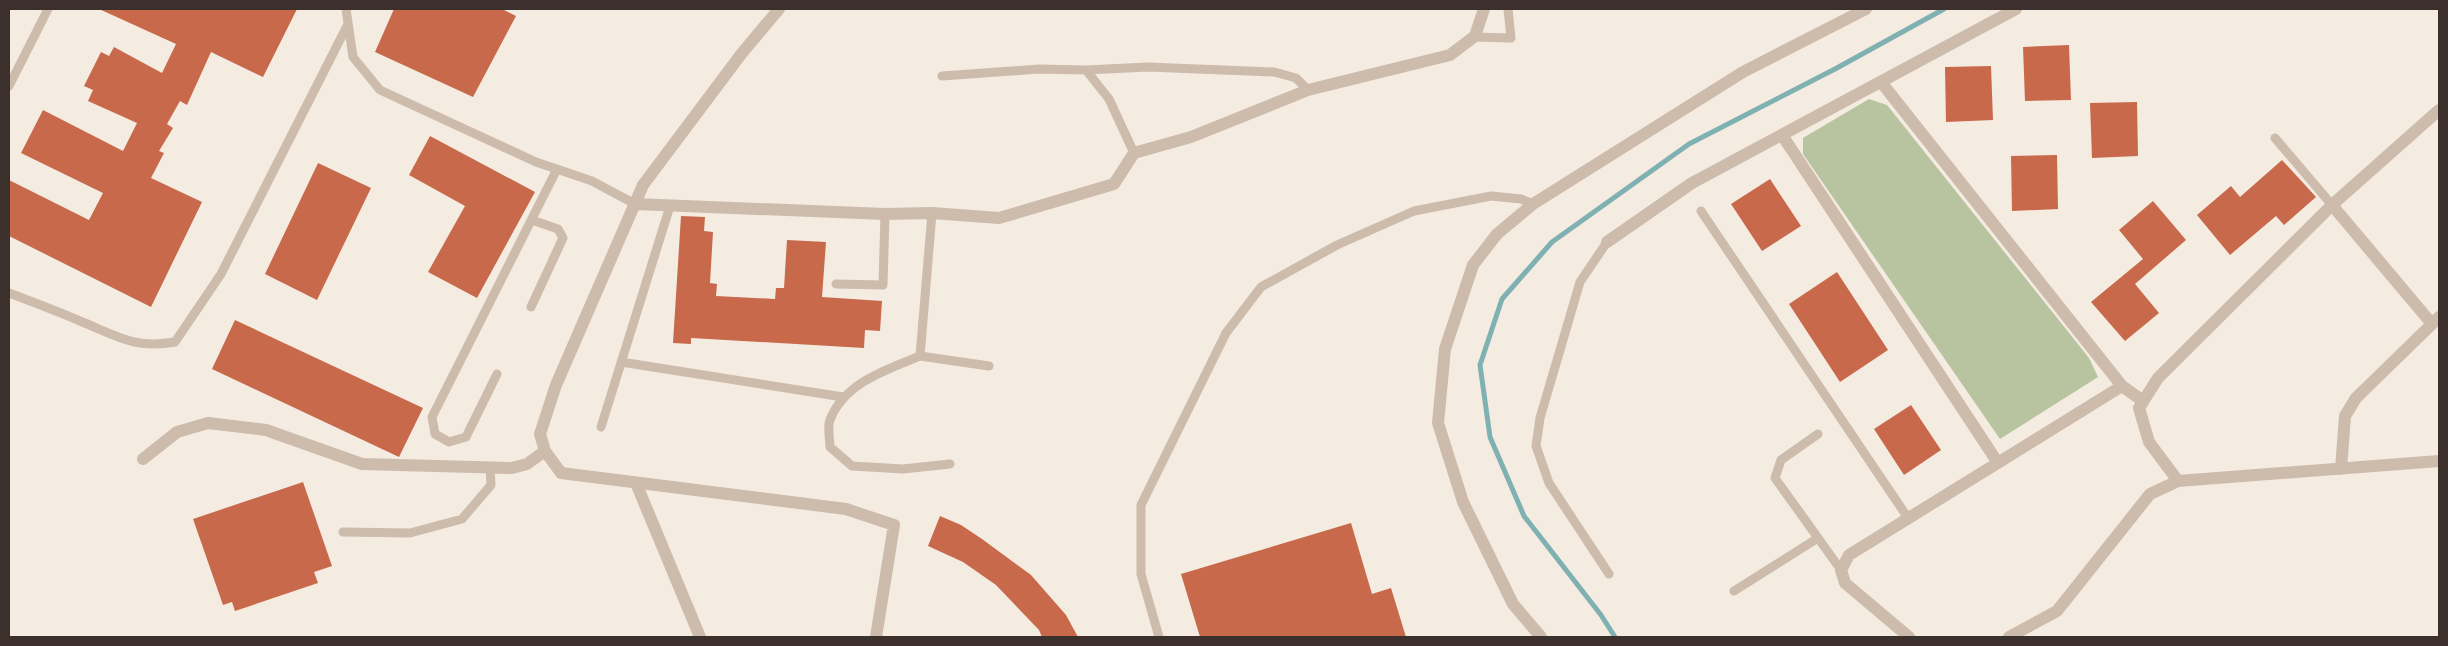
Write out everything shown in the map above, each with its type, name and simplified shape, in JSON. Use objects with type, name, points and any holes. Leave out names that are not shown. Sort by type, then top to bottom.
[{"type":"street","points":[[780,9],[742,53],[643,185],[556,385],[540,434],[545,451],[561,473],[846,509],[894,525],[876,637]]},
{"type":"street","points":[[635,204],[885,214],[932,213],[999,218],[1114,184],[1134,153],[1191,137],[1308,90],[1450,55],[1473,38],[1484,9]]},
{"type":"street","points":[[1541,637],[1513,604],[1463,502],[1438,423],[1445,349],[1473,265],[1497,234],[1533,204],[1743,72],[1866,9]]},
{"type":"street","points":[[1607,242],[1692,184],[2016,9]]},
{"type":"street","points":[[1881,82],[2122,386],[2143,402]]},
{"type":"street","points":[[2178,481],[2149,442],[2139,408],[2158,378],[2332,205],[2439,110]]},
{"type":"street","points":[[1782,135],[1998,463]]},
{"type":"street","points":[[2332,205],[2436,321],[2356,398],[2345,416],[2341,469]]},
{"type":"street","points":[[1909,637],[1845,583],[1841,570],[1849,555],[2122,386]]},
{"type":"street","points":[[143,459],[177,432],[208,423],[266,430],[362,464],[512,468],[526,464],[545,451]]},
{"type":"street","points":[[2009,637],[2057,611],[2150,494],[2178,481],[2439,461]]},
{"type":"street","points":[[636,483],[700,637]]},
{"type":"lane","points":[[9,86],[48,9]]},
{"type":"lane","points":[[346,9],[353,57],[380,90],[536,162],[592,181],[635,204]]},
{"type":"lane","points":[[1473,38],[1511,38],[1508,9]]},
{"type":"lane","points":[[9,293],[82,321],[115,338],[154,346],[175,342],[221,274],[348,24]]},
{"type":"lane","points":[[942,76],[1039,69],[1086,70],[1148,67],[1274,72],[1296,78],[1308,90]]},
{"type":"lane","points":[[1086,70],[1109,99],[1134,153]]},
{"type":"lane","points":[[2275,138],[2332,205]]},
{"type":"lane","points":[[497,374],[466,437],[448,442],[435,434],[432,417],[557,169]]},
{"type":"lane","points":[[1159,637],[1141,574],[1141,505],[1226,334],[1261,286],[1337,245],[1414,211],[1491,196],[1521,199],[1533,204]]},
{"type":"lane","points":[[601,427],[670,206]]},
{"type":"lane","points":[[1701,210],[1908,518]]},
{"type":"lane","points":[[920,356],[932,213]]},
{"type":"lane","points":[[836,284],[882,285],[885,214]]},
{"type":"lane","points":[[531,307],[563,238],[558,229],[532,220]]},
{"type":"lane","points":[[1607,242],[1580,282],[1540,418],[1536,446],[1549,483],[1609,574]]},
{"type":"lane","points":[[950,464],[903,469],[852,466],[830,447],[829,421],[843,397],[877,374],[920,356],[989,366]]},
{"type":"lane","points":[[621,362],[843,397]]},
{"type":"lane","points":[[1818,434],[1781,460],[1775,478],[1841,570]]},
{"type":"lane","points":[[344,532],[410,533],[462,519],[491,485],[490,467]]},
{"type":"lane","points":[[1734,591],[1818,538]]},
{"type":"green space","points":[[1869,99],[1887,105],[2089,358],[2098,377],[2000,439],[1803,154],[1803,138]]},
{"type":"building","points":[[99,9],[297,9],[263,77],[211,52],[187,105],[180,101],[167,124],[173,128],[159,151],[164,153],[151,178],[202,202],[151,307],[9,236],[9,180],[89,220],[103,193],[21,153],[43,110],[123,151],[137,123],[88,101],[93,90],[84,86],[101,52],[109,56],[114,47],[162,73],[176,44]]},
{"type":"building","points":[[394,9],[502,9],[516,16],[473,97],[375,52]]},
{"type":"building","points":[[2069,45],[2071,100],[2025,101],[2023,47]]},
{"type":"building","points":[[1991,66],[1993,120],[1946,122],[1945,67]]},
{"type":"building","points":[[2137,102],[2138,156],[2092,158],[2090,103]]},
{"type":"building","points":[[430,136],[535,192],[477,298],[428,272],[465,206],[409,175]]},
{"type":"building","points":[[2057,155],[2058,209],[2012,211],[2011,156]]},
{"type":"building","points":[[2282,160],[2316,197],[2284,225],[2276,216],[2230,255],[2197,215],[2231,186],[2240,197]]},
{"type":"building","points":[[318,163],[371,188],[317,300],[265,274]]},
{"type":"building","points":[[1770,179],[1801,226],[1762,251],[1731,204]]},
{"type":"building","points":[[2153,201],[2186,240],[2135,284],[2159,313],[2125,341],[2091,302],[2143,259],[2119,230]]},
{"type":"building","points":[[681,216],[705,217],[704,231],[713,232],[710,283],[717,284],[716,296],[775,299],[776,288],[784,288],[787,240],[826,242],[822,297],[882,301],[880,331],[865,330],[864,348],[691,338],[691,344],[673,343]]},
{"type":"building","points":[[1837,272],[1888,350],[1840,382],[1789,304]]},
{"type":"building","points":[[235,320],[423,408],[399,457],[212,369]]},
{"type":"building","points":[[1911,405],[1941,450],[1904,475],[1874,429]]},
{"type":"building","points":[[303,482],[332,566],[314,572],[318,583],[235,611],[232,602],[223,605],[193,519]]},
{"type":"building","points":[[940,516],[961,525],[1031,575],[1066,615],[1078,637],[1042,637],[1039,630],[996,585],[963,562],[928,546]]},
{"type":"building","points":[[1351,523],[1372,594],[1391,588],[1406,637],[1200,637],[1181,574]]},
{"type":"waterway","points":[[1615,637],[1601,615],[1524,516],[1490,437],[1480,365],[1502,299],[1552,242],[1689,144],[1835,69],[1944,9]]}]
